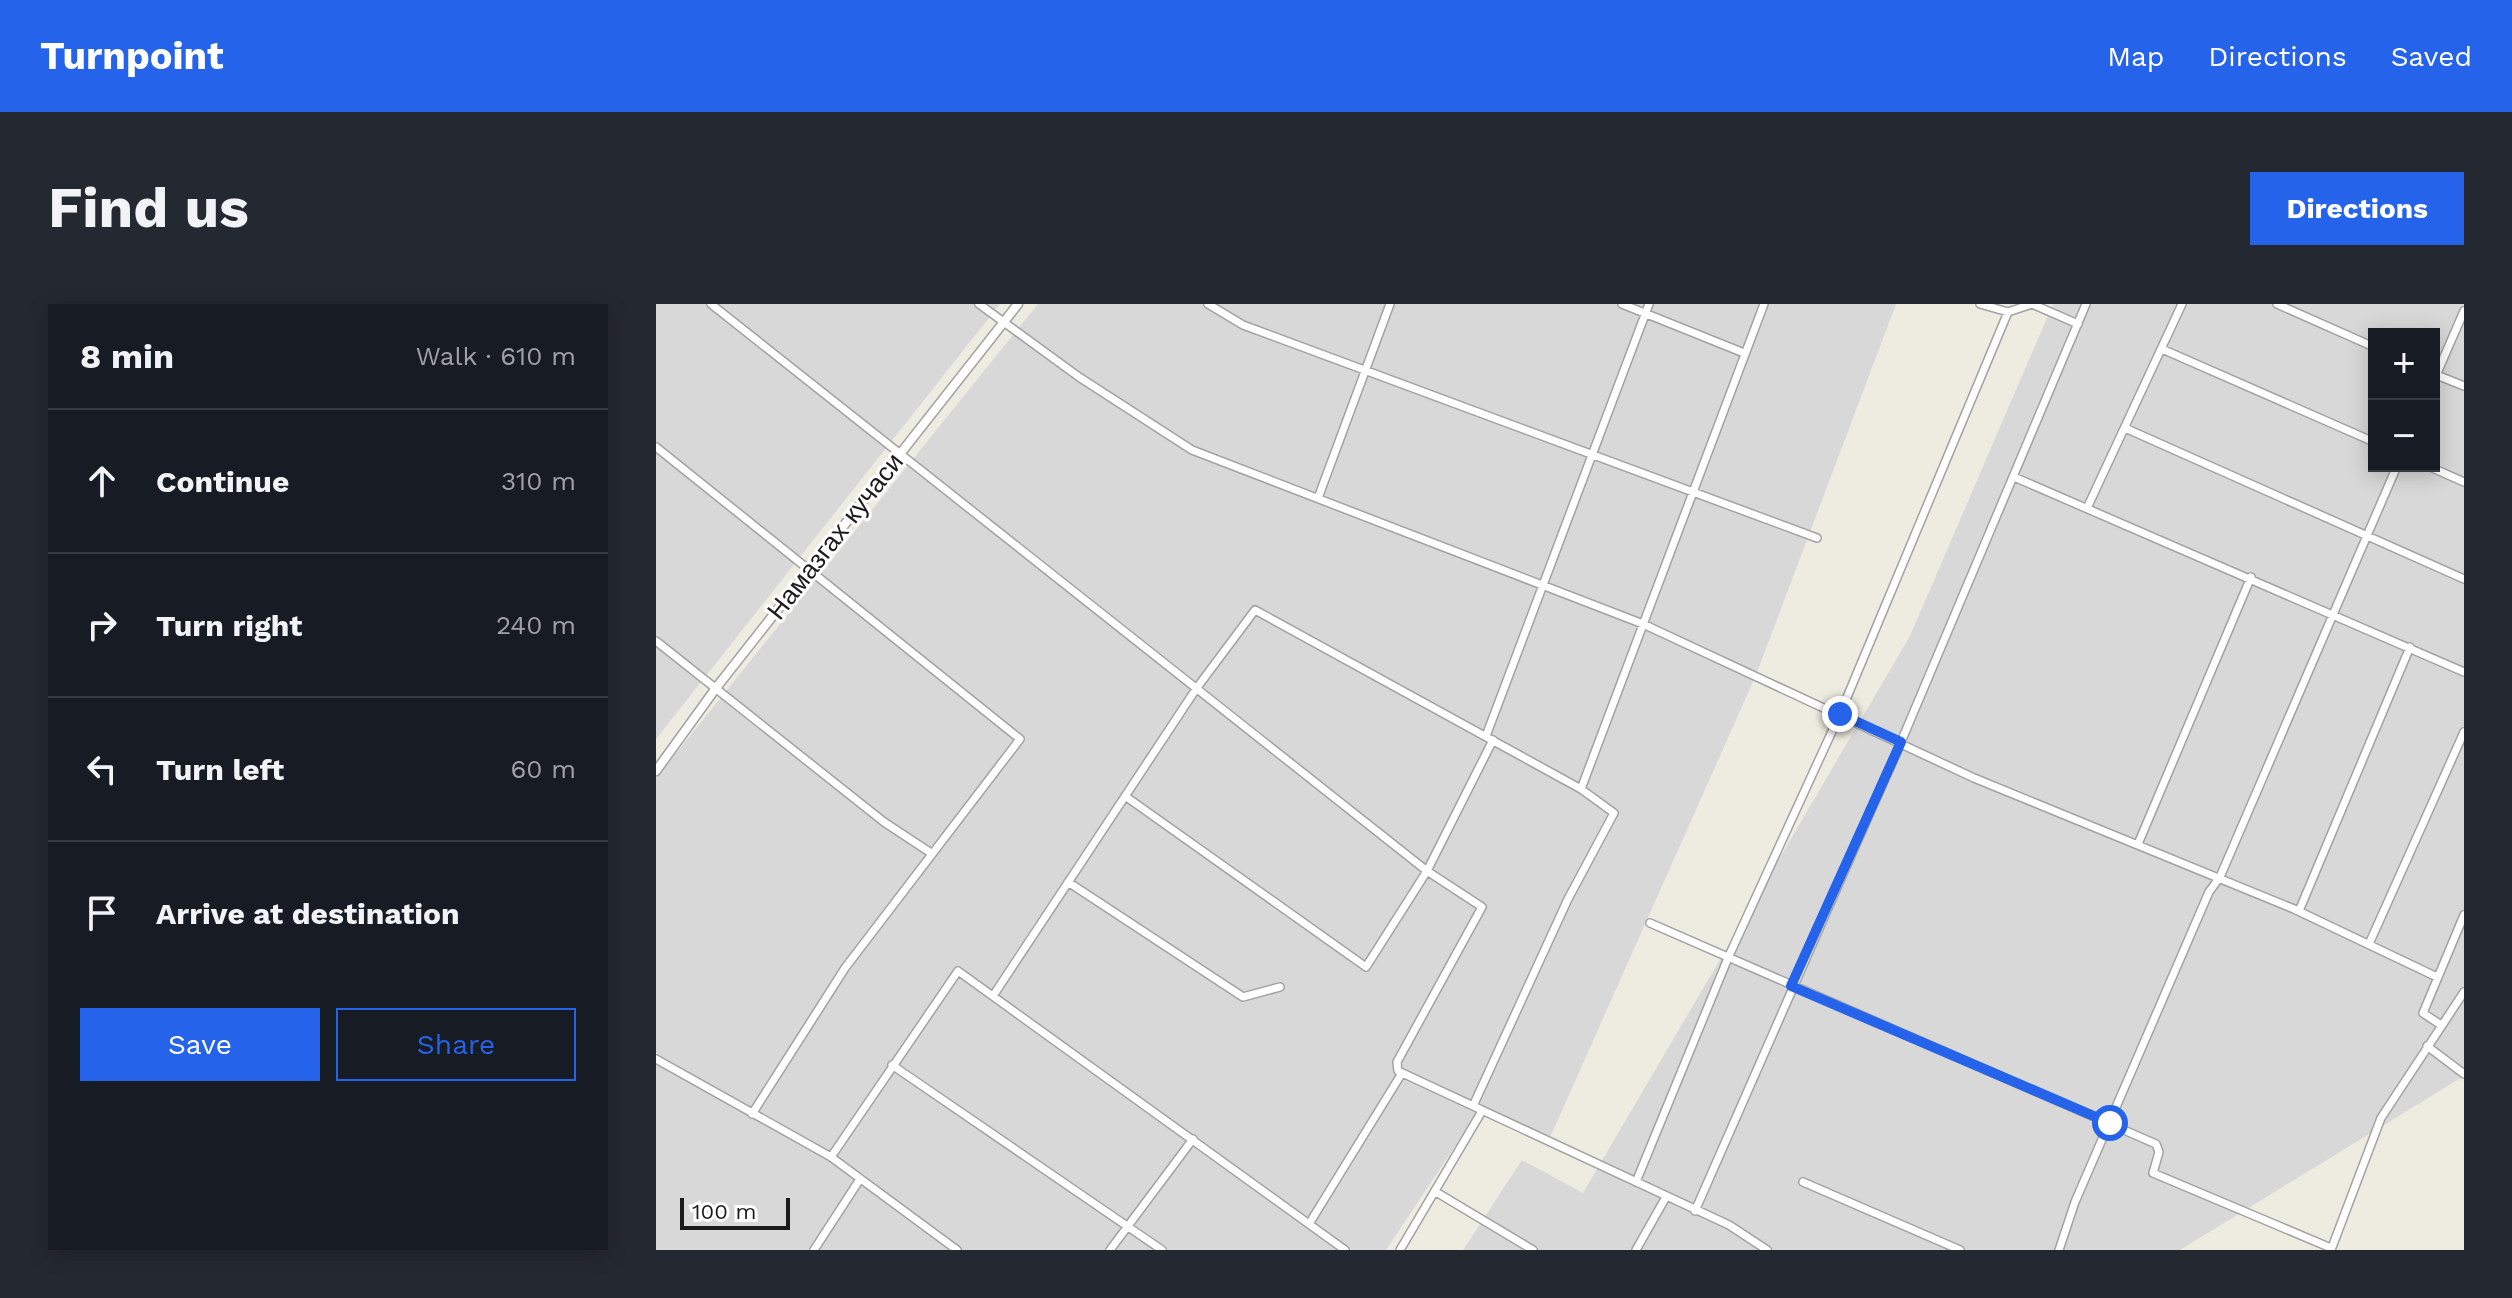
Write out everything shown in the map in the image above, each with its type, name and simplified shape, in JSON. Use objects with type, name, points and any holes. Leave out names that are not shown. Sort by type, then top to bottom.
[{"type":"street","points":[[711,304],[1427,871],[1482,907],[1397,1062],[1402,1073],[1729,1225],[1767,1250]]},
{"type":"street","points":[[979,304],[1192,450],[1643,624],[1974,778],[2220,877],[2437,977]]},
{"type":"street","name":"Намазгах кучаси","points":[[656,771],[716,688],[1018,304]]},
{"type":"street","points":[[1208,304],[1243,325],[1817,538]]},
{"type":"street","points":[[1318,498],[1390,304]]},
{"type":"street","points":[[1622,304],[1744,353]]},
{"type":"street","points":[[1125,796],[1366,967],[1427,871],[1490,738],[1649,304]]},
{"type":"street","points":[[1581,789],[1764,304]]},
{"type":"street","points":[[1980,304],[2008,312],[2032,304],[2078,324]]},
{"type":"street","points":[[1695,1211],[1791,986],[1901,742],[2086,304]]},
{"type":"street","points":[[2088,506],[2182,304]]},
{"type":"street","points":[[2277,304],[2368,344]]},
{"type":"street","points":[[2440,365],[2464,311]]},
{"type":"street","points":[[1636,1182],[1728,958],[1840,714],[2008,312]]},
{"type":"street","points":[[2162,349],[2368,439]]},
{"type":"street","points":[[2440,378],[2464,386]]},
{"type":"street","points":[[2125,428],[2464,579]]},
{"type":"street","points":[[656,447],[1020,739],[845,968],[752,1114]]},
{"type":"street","points":[[2440,471],[2464,482]]},
{"type":"street","points":[[2059,1250],[2075,1202],[2143,1038],[2209,892],[2220,877],[2394,472]]},
{"type":"street","points":[[2014,477],[2088,506],[2464,672]]},
{"type":"street","points":[[2138,844],[2251,577]]},
{"type":"street","points":[[993,996],[1196,689],[1255,610],[1581,789],[1609,809],[1613,819],[1568,899],[1473,1106]]},
{"type":"street","points":[[656,641],[884,822],[931,853]]},
{"type":"street","points":[[2299,911],[2410,647]]},
{"type":"street","points":[[2369,944],[2464,732]]},
{"type":"street","points":[[1068,882],[1243,997],[1280,987]]},
{"type":"street","points":[[2441,1025],[2423,1013],[2464,915]]},
{"type":"street","points":[[1650,923],[2156,1144],[2159,1152],[2153,1173],[2331,1249],[2381,1118],[2464,992]]},
{"type":"street","points":[[831,1157],[958,971],[1345,1250]]},
{"type":"street","points":[[2427,1046],[2464,1074]]},
{"type":"street","points":[[656,1059],[831,1157],[957,1250]]},
{"type":"street","points":[[892,1065],[1162,1250]]},
{"type":"street","points":[[1309,1224],[1402,1073]]},
{"type":"street","points":[[1400,1250],[1482,1111]]},
{"type":"street","points":[[1110,1250],[1193,1139]]},
{"type":"street","points":[[814,1250],[860,1179]]},
{"type":"street","points":[[1803,1182],[1960,1250]]},
{"type":"street","points":[[1436,1192],[1533,1250]]},
{"type":"street","points":[[1636,1250],[1666,1197]]},
{"type":"shaded area","points":[[656,304],[1000,304],[656,739]]},
{"type":"shaded area","points":[[1038,304],[1896,304],[1756,675],[1548,1142],[1477,1113],[1386,1250],[656,1250],[656,778]]},
{"type":"shaded area","points":[[2053,304],[2464,304],[2464,1076],[2180,1250],[1463,1250],[1522,1160],[1583,1193],[1910,636]]},
{"type":"route","points":[[1840,714],[1901,742],[1791,986],[2110,1123]]}]
